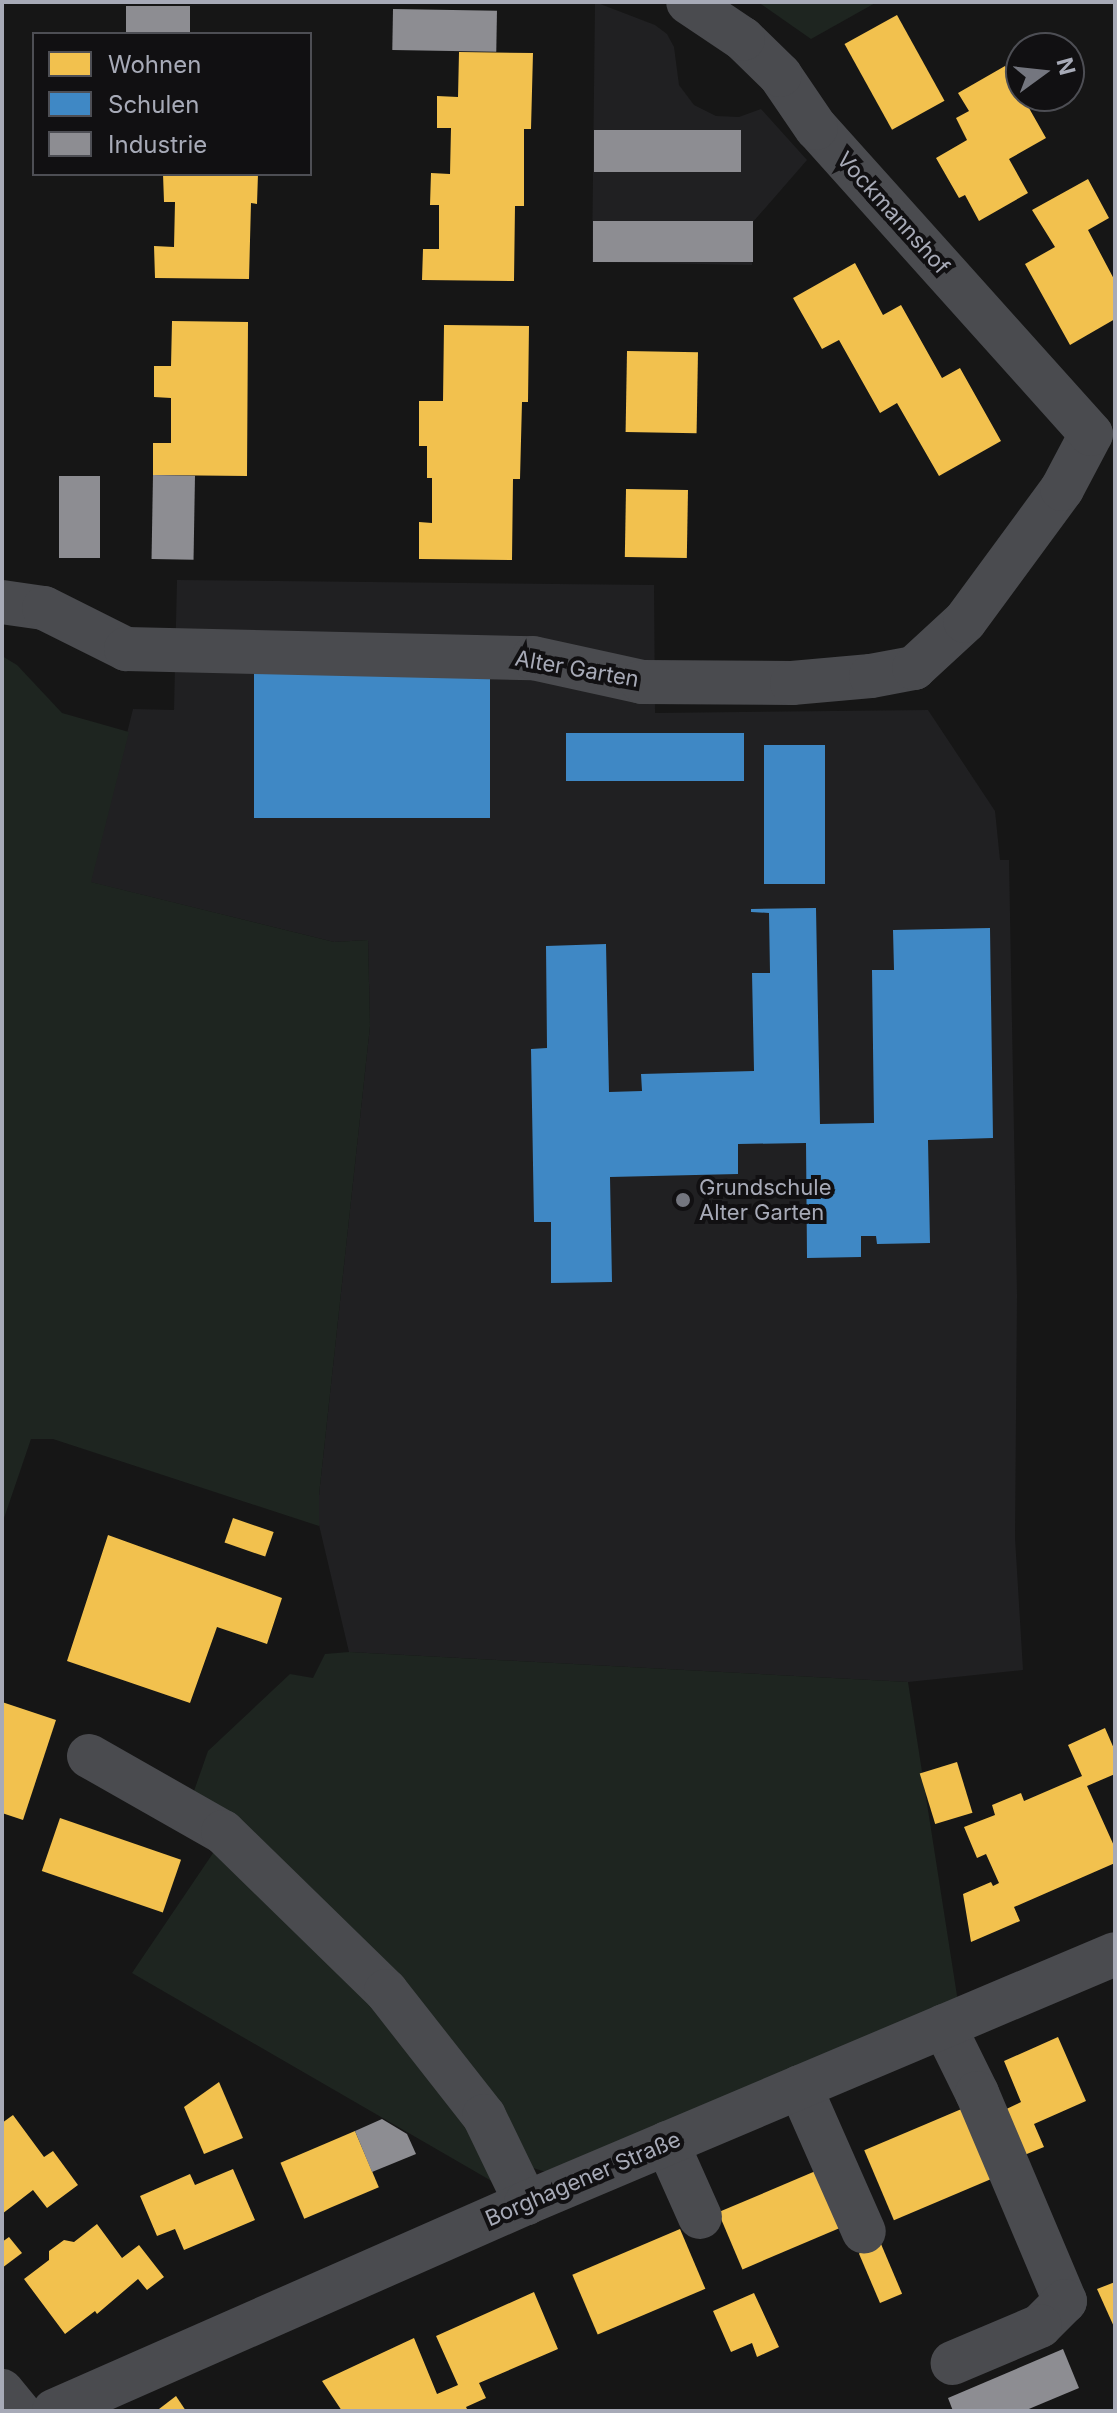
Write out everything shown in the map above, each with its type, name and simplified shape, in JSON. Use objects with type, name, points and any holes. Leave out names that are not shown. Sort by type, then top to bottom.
[{"type":"street","name":"Vockmannshof","points":[[688,2],[743,39],[780,75],[816,128],[1091,434]]},
{"type":"street","name":"Alter Garten","points":[[2,602],[44,608],[126,649],[533,658],[642,682],[792,683],[871,676],[914,668],[965,621],[1062,489],[1091,434]]},
{"type":"street","points":[[89,1756],[223,1832],[386,1991],[484,2116],[526,2203]]},
{"type":"street","name":"Borghagener Straße","points":[[54,2411],[526,2203],[1115,1954]]},
{"type":"street","points":[[944,2026],[977,2093],[1065,2301],[1040,2326],[953,2363]]},
{"type":"street","points":[[800,2087],[864,2232]]},
{"type":"street","points":[[667,2143],[700,2217]]},
{"type":"street","points":[[2,2391],[18,2411]]},
{"type":"shaded area","points":[[595,2],[655,25],[667,34],[674,47],[679,85],[694,105],[716,116],[739,117],[761,109],[807,160],[753,222],[752,265],[592,262]]},
{"type":"shaded area","points":[[758,2],[877,2],[811,39]]},
{"type":"shaded area","name":"Grundschule Alter Garten","points":[[177,580],[654,585],[655,713],[928,710],[995,811],[1000,860],[1009,860],[1017,1295],[1015,1538],[1023,1670],[908,1682],[349,1652],[319,1525],[319,1495],[370,1026],[368,940],[334,942],[90,882],[133,709],[174,710]]},
{"type":"shaded area","points":[[2,656],[17,665],[62,713],[129,732],[91,882],[334,942],[368,940],[370,1026],[319,1495],[319,1526],[53,1439],[31,1439],[2,1524]]},
{"type":"shaded area","points":[[349,1652],[908,1682],[958,2002],[546,2172],[533,2168],[495,2183],[132,1973],[232,1825],[194,1791],[208,1751],[290,1674],[313,1678],[325,1654]]},
{"type":"building: Wohnen","points":[[897,15],[945,101],[892,130],[845,44]]},
{"type":"building: Wohnen","points":[[459,52],[533,53],[531,129],[524,129],[524,206],[515,206],[514,281],[422,280],[423,249],[439,249],[439,205],[430,205],[431,173],[450,174],[451,128],[437,128],[437,96],[458,97]]},
{"type":"building: Wohnen","points":[[1005,66],[1005,112],[1031,112],[1046,138],[1009,159],[1028,193],[979,221],[965,195],[959,198],[936,158],[967,140],[956,118],[969,111],[958,93]]},
{"type":"building: Wohnen","points":[[163,176],[258,176],[257,204],[251,203],[249,279],[155,278],[154,246],[174,247],[175,202],[164,202]]},
{"type":"building: Wohnen","points":[[1088,179],[1109,218],[1088,230],[1115,281],[1115,319],[1070,345],[1025,264],[1055,247],[1032,210]]},
{"type":"building: Wohnen","points":[[855,263],[883,315],[901,305],[942,378],[960,368],[1001,441],[939,476],[897,403],[880,413],[839,340],[822,349],[793,298]]},
{"type":"building: Wohnen","points":[[172,321],[248,322],[247,476],[153,475],[153,443],[171,443],[171,398],[154,397],[154,366],[171,366]]},
{"type":"building: Wohnen","points":[[444,325],[529,326],[528,402],[522,402],[520,479],[513,479],[512,560],[419,559],[419,522],[432,523],[432,478],[427,478],[427,446],[419,446],[419,401],[443,401]]},
{"type":"building: Wohnen","points":[[627,351],[698,352],[697,433],[626,432]]},
{"type":"building: Wohnen","points":[[626,489],[688,490],[687,558],[625,557]]},
{"type":"building: Wohnen","points":[[233,1518],[274,1532],[265,1557],[225,1543]]},
{"type":"building: Wohnen","points":[[108,1535],[282,1598],[267,1644],[217,1627],[190,1703],[67,1661]]},
{"type":"building: Wohnen","points":[[2,1702],[56,1720],[23,1820],[2,1813]]},
{"type":"building: Wohnen","points":[[1105,1728],[1115,1751],[1115,1774],[1087,1786],[1115,1848],[1115,1863],[1014,1907],[1020,1921],[971,1942],[963,1894],[991,1882],[993,1886],[999,1883],[986,1854],[977,1858],[964,1827],[995,1815],[992,1805],[1021,1793],[1024,1801],[1082,1776],[1068,1745]]},
{"type":"building: Wohnen","points":[[957,1762],[972,1813],[935,1824],[920,1773]]},
{"type":"building: Wohnen","points":[[60,1818],[181,1860],[163,1913],[42,1871]]},
{"type":"building: Wohnen","points":[[1058,2037],[1086,2101],[1034,2124],[1044,2147],[1017,2158],[998,2113],[1021,2102],[1004,2061]]},
{"type":"building: Wohnen","points":[[219,2082],[243,2138],[204,2154],[184,2107]]},
{"type":"building: Wohnen","points":[[971,2105],[1001,2175],[894,2220],[864,2150]]},
{"type":"building: Wohnen","points":[[13,2115],[44,2157],[53,2151],[78,2185],[47,2208],[33,2190],[2,2214],[2,2123]]},
{"type":"building: Wohnen","points":[[355,2131],[379,2187],[304,2219],[280,2163]]},
{"type":"building: Wohnen","points":[[825,2167],[849,2224],[742,2269],[718,2212]]},
{"type":"building: Wohnen","points":[[233,2169],[255,2220],[184,2250],[175,2229],[157,2236],[140,2196],[190,2174],[195,2185]]},
{"type":"building: Wohnen","points":[[97,2224],[122,2258],[139,2245],[164,2277],[147,2290],[138,2279],[97,2314],[95,2311],[65,2334],[24,2279],[49,2260],[49,2251],[64,2240],[74,2242]]},
{"type":"building: Wohnen","points":[[680,2229],[705,2289],[598,2335],[572,2275]]},
{"type":"building: Wohnen","points":[[9,2237],[22,2253],[2,2268],[2,2242]]},
{"type":"building: Wohnen","points":[[881,2244],[902,2294],[880,2303],[859,2253]]},
{"type":"building: Wohnen","points":[[1115,2282],[1115,2329],[1097,2289]]},
{"type":"building: Wohnen","points":[[534,2292],[558,2349],[479,2383],[486,2398],[466,2407],[468,2411],[342,2411],[322,2381],[414,2338],[437,2394],[458,2385],[436,2336]]},
{"type":"building: Wohnen","points":[[754,2293],[779,2347],[757,2357],[752,2343],[731,2352],[713,2311]]},
{"type":"building: Wohnen","points":[[176,2396],[186,2411],[160,2411],[159,2409]]},
{"type":"building: Schulen","points":[[254,673],[490,673],[490,818],[254,818]]},
{"type":"building: Schulen","points":[[566,733],[744,733],[744,781],[566,781]]},
{"type":"building: Schulen","points":[[764,745],[825,745],[825,884],[764,884]]},
{"type":"building: Schulen","points":[[816,908],[820,1124],[874,1123],[872,970],[894,970],[893,930],[990,928],[993,1138],[928,1140],[930,1243],[877,1244],[876,1236],[861,1236],[861,1257],[807,1258],[806,1143],[738,1144],[738,1174],[610,1177],[612,1282],[551,1283],[551,1222],[534,1222],[531,1049],[547,1048],[546,946],[606,944],[609,1092],[642,1091],[641,1074],[754,1071],[752,973],[770,973],[769,913],[751,912],[751,909]]},
{"type":"building: Industrie","points":[[126,6],[190,6],[190,32],[126,32]]},
{"type":"building: Industrie","points":[[393,9],[497,11],[496,52],[392,50]]},
{"type":"building: Industrie","points":[[594,130],[741,130],[741,172],[594,172]]},
{"type":"building: Industrie","points":[[593,221],[753,221],[753,262],[593,262]]},
{"type":"building: Industrie","points":[[153,475],[195,476],[194,560],[152,559]]},
{"type":"building: Industrie","points":[[59,476],[100,476],[100,558],[59,558]]},
{"type":"building: Industrie","points":[[382,2119],[407,2134],[416,2154],[372,2172],[355,2131]]},
{"type":"building: Industrie","points":[[1063,2349],[1079,2388],[1024,2411],[953,2411],[948,2398]]},
{"type":"place","name":"Grundschule Alter Garten","points":[[683,1200]]}]
